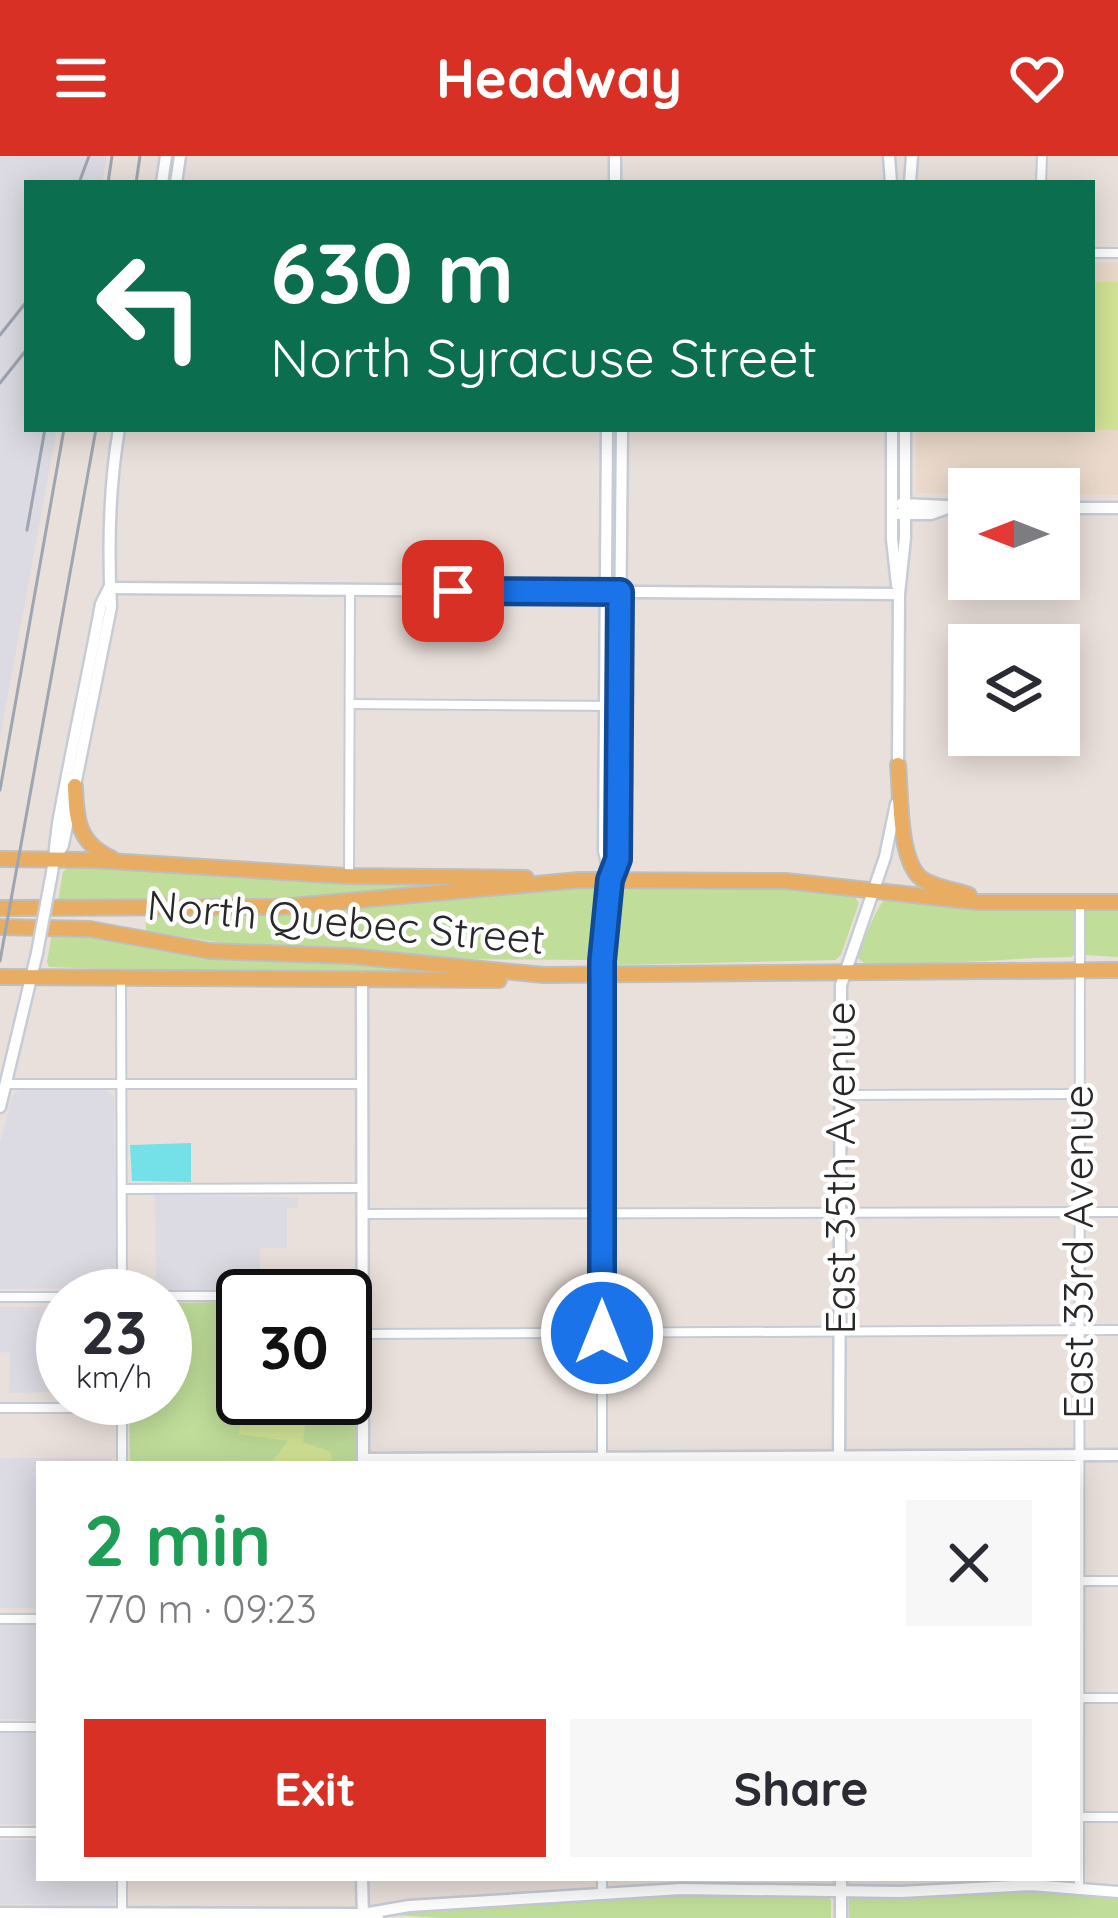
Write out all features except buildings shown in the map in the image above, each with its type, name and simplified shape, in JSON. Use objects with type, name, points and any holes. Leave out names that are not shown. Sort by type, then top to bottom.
[{"type":"main road","points":[[898,765],[912,868],[928,883],[992,902]]},
{"type":"main road","points":[[75,786],[77,820],[85,839],[102,854],[122,862]]},
{"type":"main road","points":[[0,859],[349,876],[579,880]]},
{"type":"main road","name":"North Quebec Street","points":[[0,908],[281,907],[579,880],[786,881],[940,899],[1118,902]]},
{"type":"main road","name":"North Quebec Street","points":[[0,927],[75,927],[210,951],[364,957],[544,975],[1118,970]]},
{"type":"main road","points":[[0,977],[510,980],[544,975]]},
{"type":"street","points":[[55,859],[63,845],[111,607],[112,478],[119,432]]},
{"type":"street","points":[[608,432],[604,851],[610,880]]},
{"type":"street","points":[[602,1461],[602,976],[610,880],[618,859],[622,432]]},
{"type":"street","name":"East 35th Avenue","points":[[839,1460],[840,1011],[844,972],[893,821],[898,765],[898,509],[892,432]]},
{"type":"street","name":"East 35th Avenue","points":[[898,509],[905,432]]},
{"type":"street","points":[[898,509],[932,514],[948,508]]},
{"type":"street","points":[[1080,508],[1118,508]]},
{"type":"street","points":[[109,588],[899,594]]},
{"type":"street","points":[[0,1107],[32,977],[70,757],[101,604],[109,588]]},
{"type":"street","points":[[349,876],[350,590]]},
{"type":"street","points":[[350,704],[620,706]]},
{"type":"street","name":"East 33rd Avenue","points":[[1078,1461],[1080,902]]},
{"type":"street","points":[[121,977],[122,1269]]},
{"type":"street","points":[[362,977],[362,1269]]},
{"type":"street","points":[[5,1084],[362,1084]]},
{"type":"street","points":[[839,1095],[1078,1094]]},
{"type":"street","points":[[122,1189],[362,1188]]},
{"type":"street","points":[[362,1214],[1118,1212]]},
{"type":"street","points":[[0,1297],[36,1297]]},
{"type":"street","points":[[372,1334],[1118,1330]]},
{"type":"street","points":[[0,1408],[36,1407]]},
{"type":"street","points":[[122,1425],[122,1461]]},
{"type":"street","points":[[363,1425],[363,1461],[1118,1455]]},
{"type":"street","points":[[1080,1581],[1118,1581]]},
{"type":"street","points":[[0,1619],[36,1619]]},
{"type":"street","points":[[1080,1698],[1118,1698]]},
{"type":"street","points":[[0,1726],[36,1727]]},
{"type":"street","points":[[1080,1817],[1118,1817]]},
{"type":"street","points":[[0,1832],[36,1832]]},
{"type":"street","points":[[122,1881],[122,1916]]},
{"type":"street","points":[[362,1881],[363,1916]]},
{"type":"street","points":[[602,1881],[602,1892]]},
{"type":"street","name":"East 33rd Avenue","points":[[1078,1881],[1078,1890]]},
{"type":"street","points":[[841,1884],[841,1918]]},
{"type":"street","points":[[363,1916],[398,1907],[681,1889],[841,1884],[901,1892],[996,1885],[1118,1892]]},
{"type":"street","points":[[0,1913],[379,1918]]},
{"type":"shaded area","points":[[0,156],[107,156],[103,180],[24,180],[24,432],[56,432],[0,738]]},
{"type":"shaded area","points":[[1095,263],[1118,263],[1118,495],[1080,494],[1080,468],[948,468],[948,494],[916,493],[916,432],[1095,432]]},
{"type":"shaded area","points":[[105,1090],[114,1096],[116,1269],[36,1269],[36,1289],[0,1289],[0,1143],[17,1091]]},
{"type":"shaded area","points":[[155,1195],[298,1197],[298,1208],[287,1208],[287,1248],[260,1248],[260,1269],[216,1269],[216,1293],[192,1292],[192,1269],[156,1269]]},
{"type":"shaded area","points":[[0,1307],[36,1307],[36,1392],[9,1393],[10,1353],[0,1352]]},
{"type":"shaded area","points":[[0,1458],[112,1458],[36,1461],[36,1608],[0,1608]]},
{"type":"shaded area","points":[[0,1625],[36,1625],[36,1720],[0,1719]]},
{"type":"shaded area","points":[[0,1731],[36,1731],[36,1824],[0,1824]]},
{"type":"shaded area","points":[[0,1840],[36,1840],[36,1881],[116,1881],[115,1902],[110,1905],[0,1904]]},
{"type":"green space","points":[[1095,282],[1118,282],[1118,430],[1095,430]]},
{"type":"green space","points":[[71,865],[175,873],[212,870],[483,882],[271,901],[58,901],[63,872]]},
{"type":"green space","points":[[627,887],[777,887],[853,894],[859,903],[835,960],[617,965],[611,961],[612,952]]},
{"type":"green space","points":[[592,888],[600,897],[592,960],[453,959],[363,949],[235,945],[146,931],[146,913],[294,912]]},
{"type":"green space","points":[[885,899],[948,907],[1072,909],[1076,913],[1075,954],[864,963],[859,953]]},
{"type":"green space","points":[[1118,909],[1118,957],[1084,955],[1084,913]]},
{"type":"green space","points":[[52,932],[115,938],[208,957],[371,963],[441,972],[49,967]]},
{"type":"green space","points":[[216,1302],[216,1425],[356,1425],[356,1461],[130,1461],[129,1425],[192,1425],[192,1303]]},
{"type":"green space","points":[[240,1425],[305,1425],[303,1442],[331,1452],[332,1461],[272,1461],[288,1441],[239,1434]]},
{"type":"green space","points":[[1038,1891],[1118,1898],[1118,1918],[849,1918],[849,1897]]},
{"type":"green space","points":[[683,1894],[826,1897],[831,1900],[831,1918],[378,1914]]},
{"type":"water","points":[[191,1143],[191,1182],[132,1181],[130,1145]]},
{"type":"railway","points":[[80,180],[89,156]]},
{"type":"railway","points":[[108,180],[112,156]]},
{"type":"railway","points":[[136,180],[140,156]]},
{"type":"railway","points":[[0,335],[24,305]]},
{"type":"railway","points":[[0,383],[24,353]]},
{"type":"railway","points":[[27,530],[44,432]]},
{"type":"railway","points":[[0,790],[63,432]]},
{"type":"railway","points":[[0,961],[95,432]]},
{"type":"route","points":[[453,591],[620,592],[618,859],[610,880],[602,961],[602,1333]]}]
